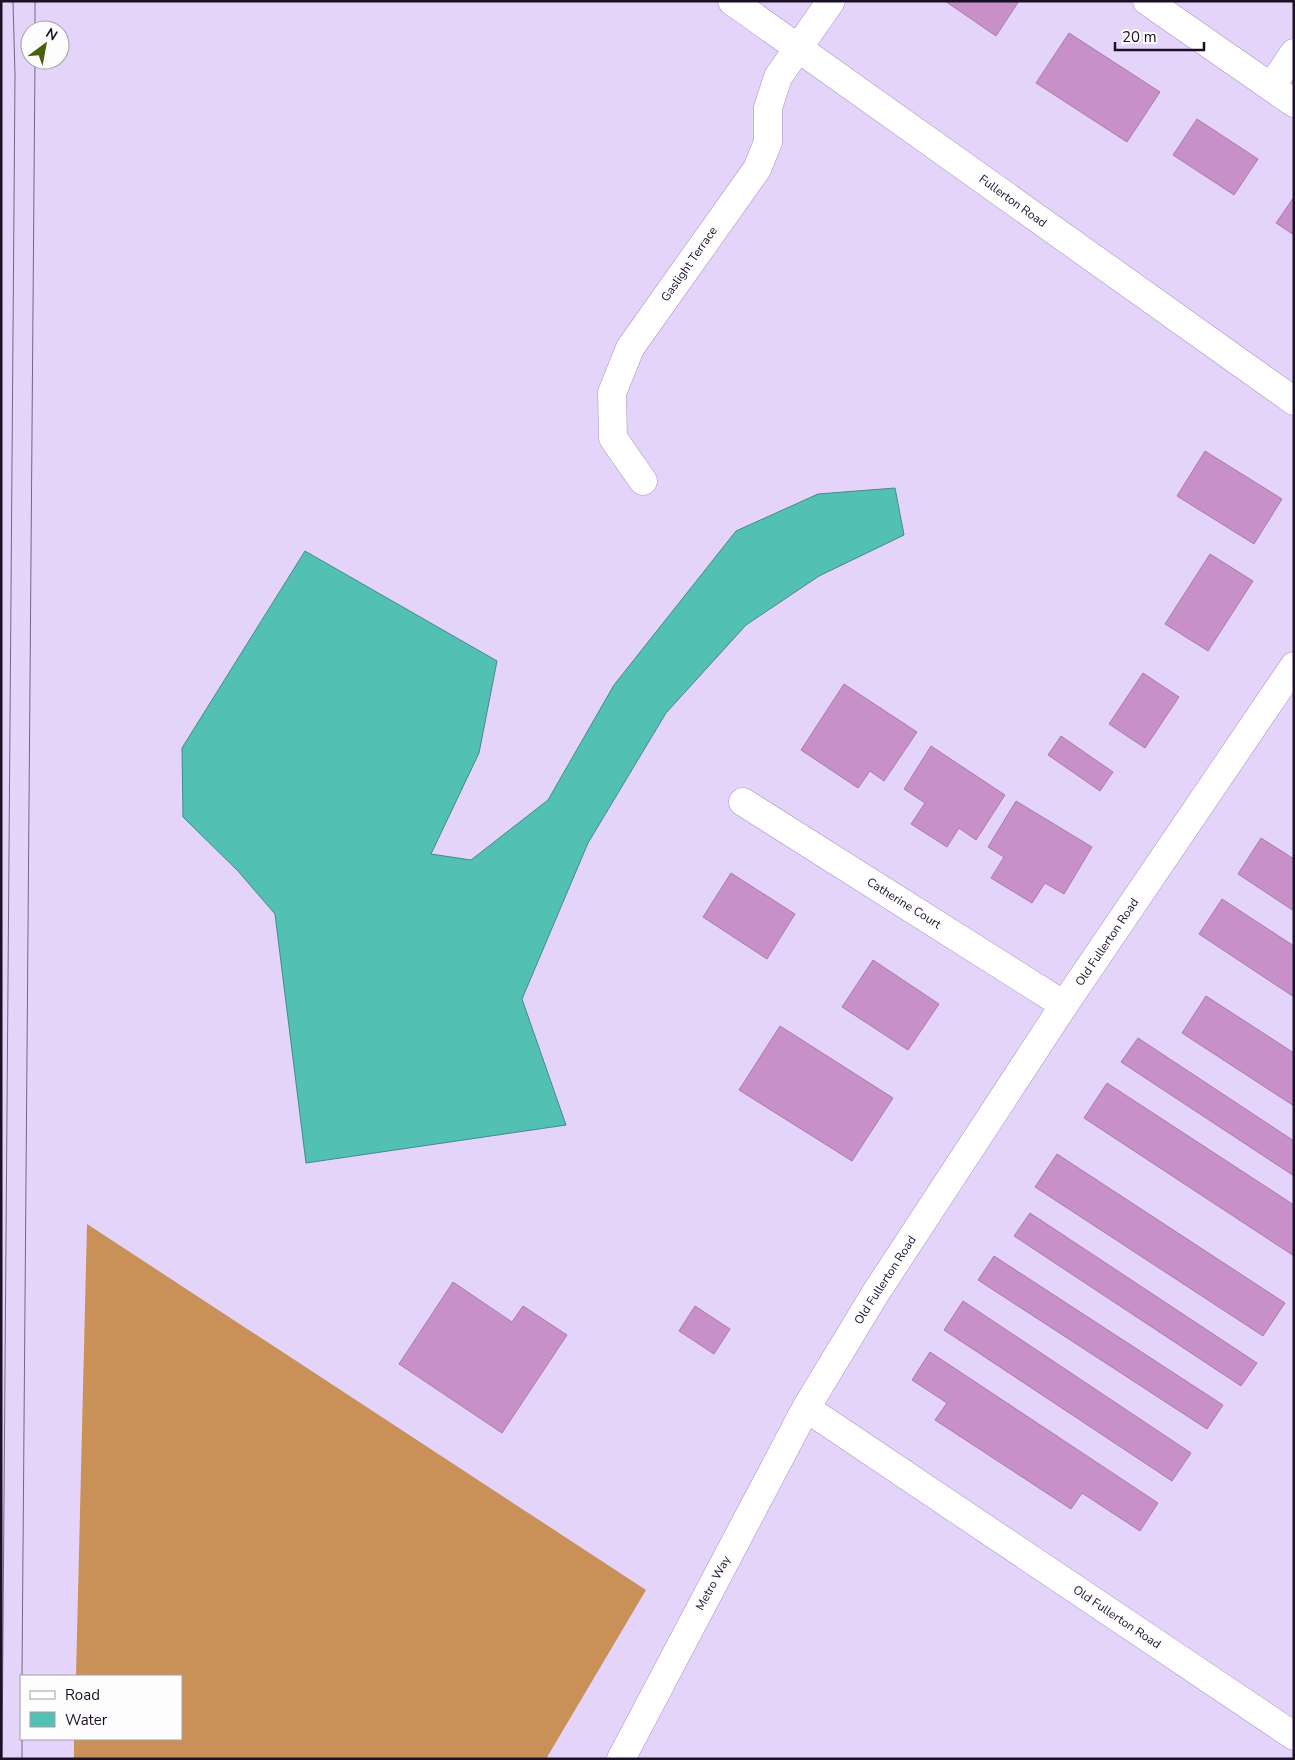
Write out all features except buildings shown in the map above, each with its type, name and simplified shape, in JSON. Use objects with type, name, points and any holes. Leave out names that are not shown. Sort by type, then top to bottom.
[{"type":"street","name":"Fullerton Road","points":[[732,1],[1294,401]]},
{"type":"street","name":"Gaslight Terrace","points":[[643,481],[613,438],[612,393],[630,348],[757,169],[768,142],[768,108],[778,78],[831,1]]},
{"type":"street","points":[[1147,1],[1294,103]]},
{"type":"street","points":[[1271,87],[1294,53]]},
{"type":"street","name":"Old Fullerton Road","points":[[1294,666],[1064,1005],[875,1294],[806,1408],[1294,1736]]},
{"type":"street","name":"Catherine Court","points":[[744,802],[1064,1005]]},
{"type":"street","name":"Metro Way","points":[[621,1759],[806,1408]]},
{"type":"shaded area","points":[[87,1224],[646,1590],[546,1759],[74,1759],[74,1740],[182,1740],[182,1675],[76,1675]]},
{"type":"water","points":[[895,488],[904,535],[819,576],[746,625],[666,713],[588,843],[522,999],[566,1125],[306,1163],[275,914],[238,871],[183,817],[182,748],[305,551],[497,661],[479,753],[431,854],[471,860],[548,800],[614,685],[736,531],[818,494]]},
{"type":"tram line","points":[[2,1759],[15,75],[13,1]]},
{"type":"tram line","points":[[35,1],[35,20]]},
{"type":"tram line","points":[[22,1675],[35,70]]},
{"type":"tram line","points":[[22,1740],[22,1759]]}]
